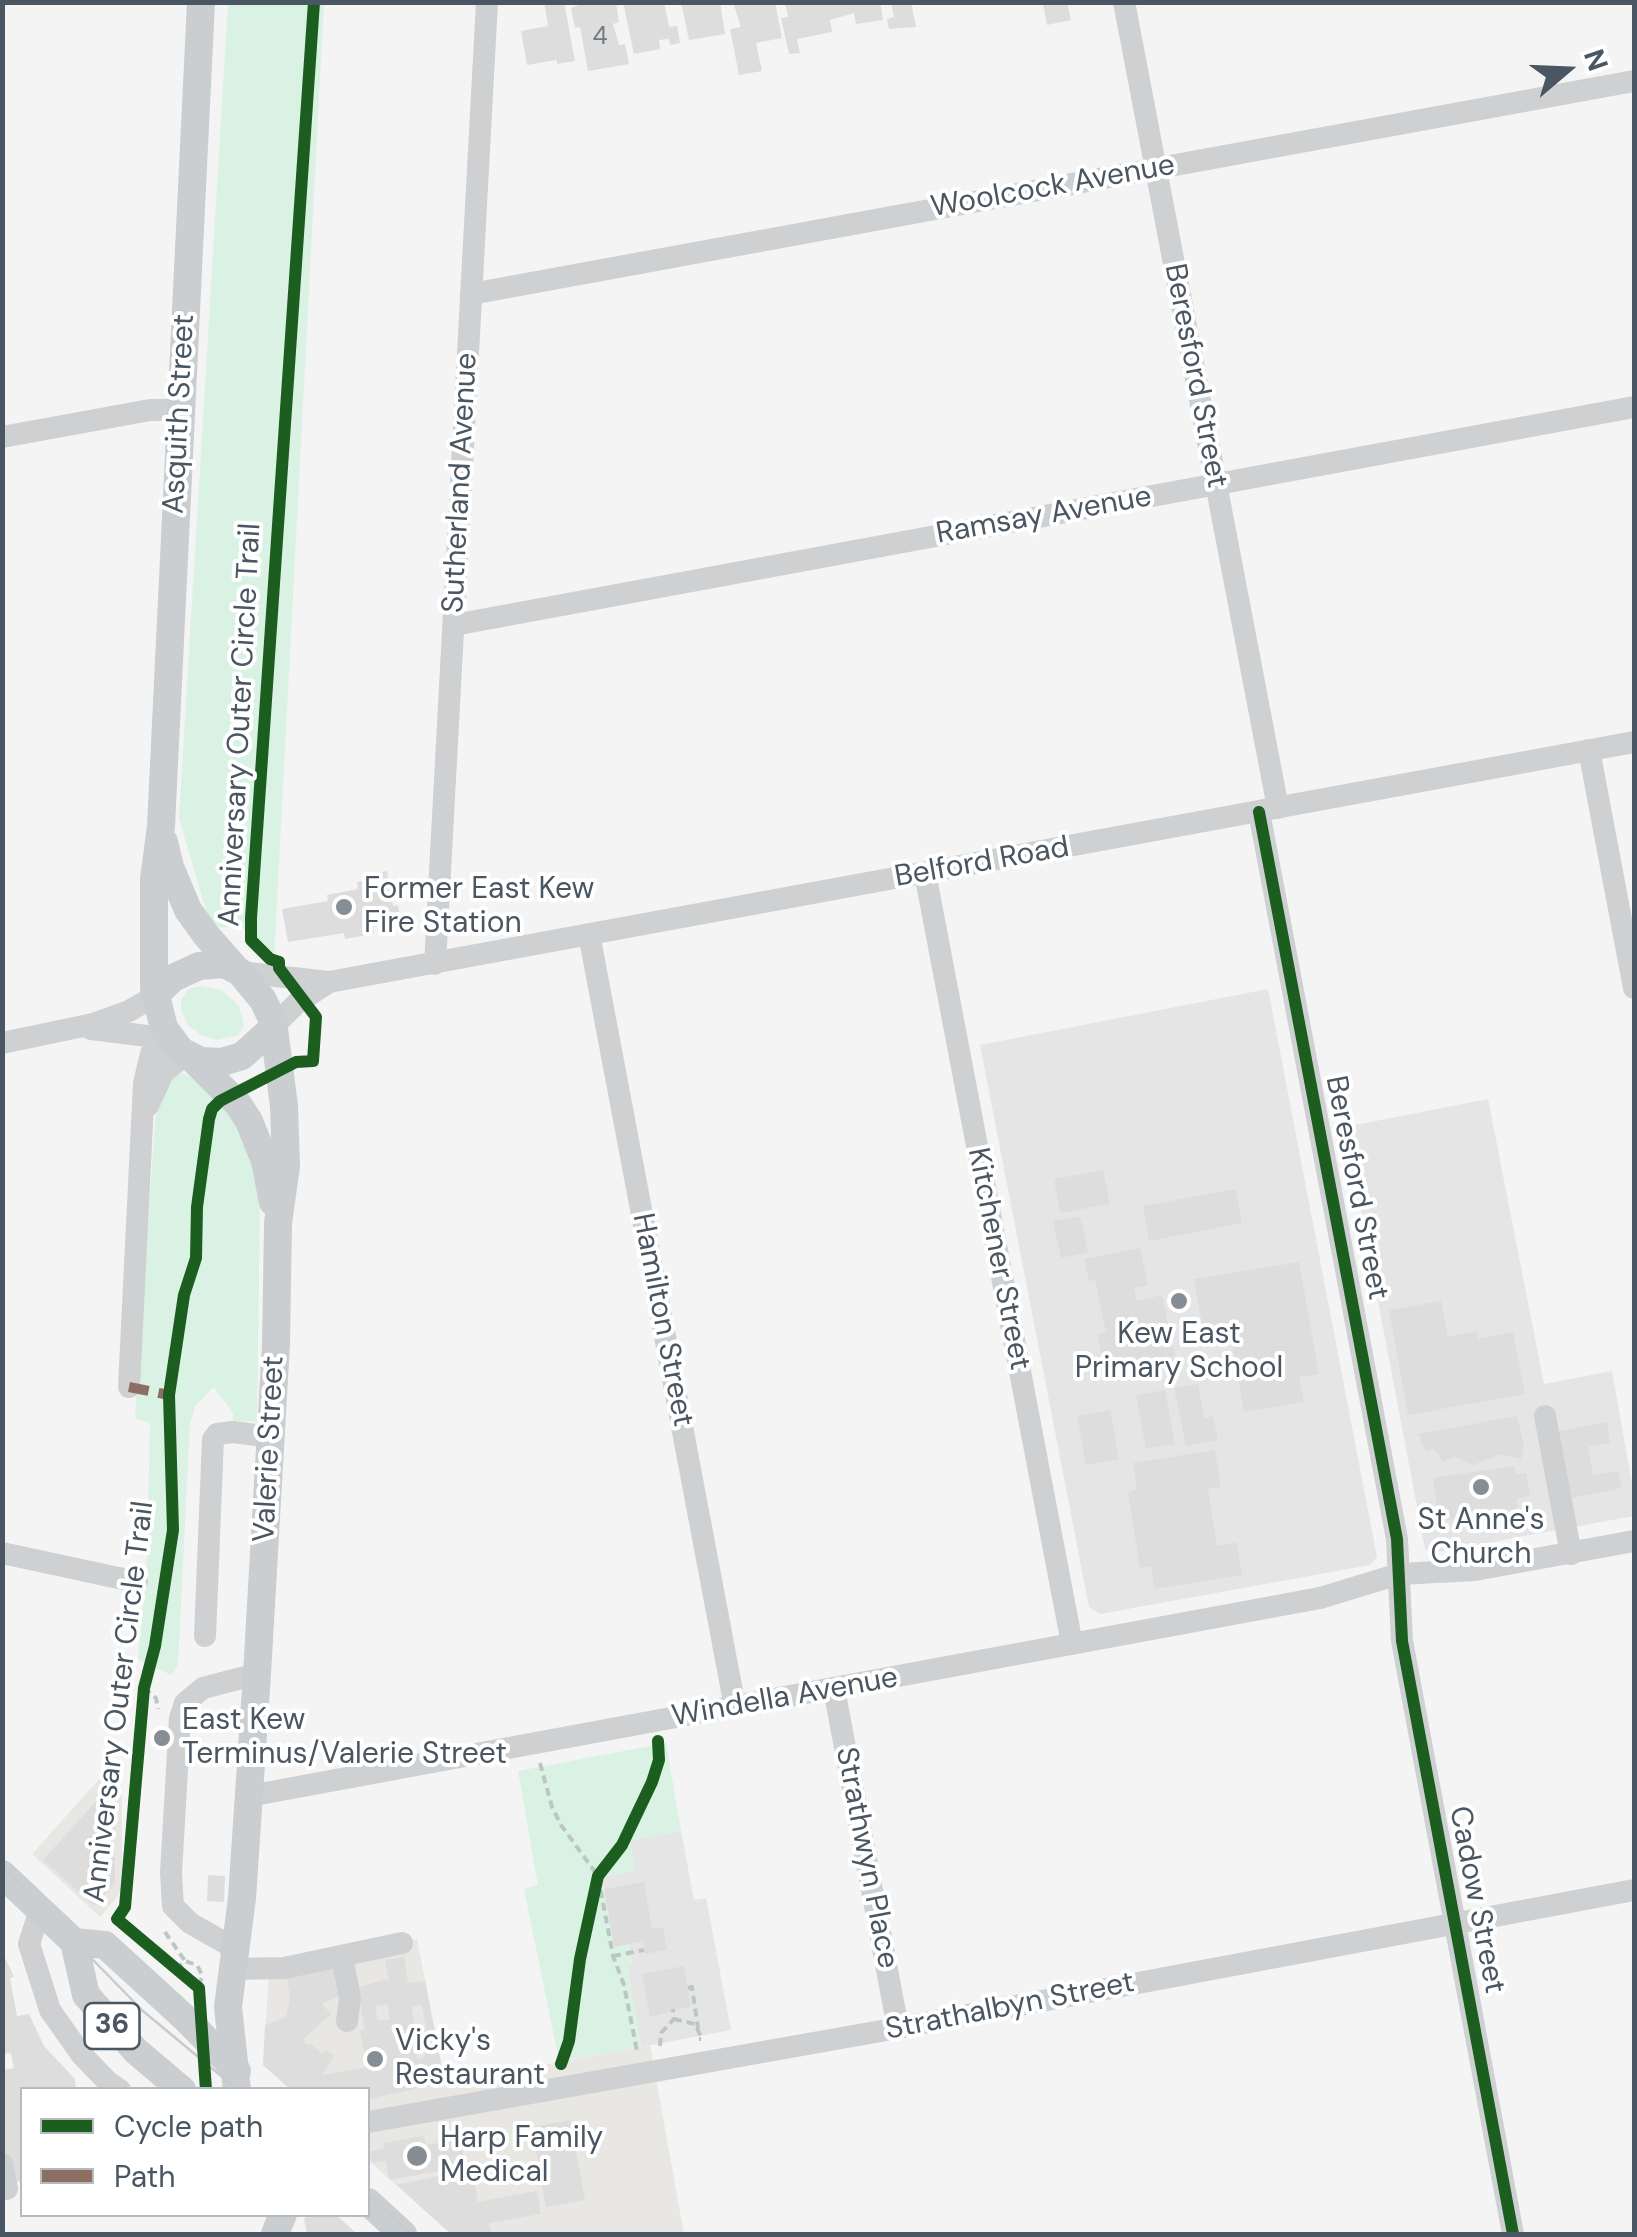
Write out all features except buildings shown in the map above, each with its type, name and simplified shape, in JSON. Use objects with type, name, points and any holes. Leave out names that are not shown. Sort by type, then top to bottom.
[{"type":"main road","name":"Asquith Street","points":[[155,995],[154,879],[161,826],[202,2]]},
{"type":"main road","name":"Asquith Street","points":[[161,826],[170,867],[188,910],[238,970]]},
{"type":"main road","points":[[217,964],[238,970],[263,1000],[274,1026],[251,1050],[234,1059],[215,1062],[180,1048],[160,1020],[155,995],[173,978],[194,967],[217,964]]},
{"type":"main road","name":"Valerie Street","points":[[235,2079],[228,2007],[242,1898],[271,1437],[278,1224],[285,1179],[285,1133],[274,1026]]},
{"type":"main road","name":"Valerie Street","points":[[180,1048],[238,1104],[249,1121],[265,1160],[278,1224]]},
{"type":"main road","name":"36","points":[[2,1874],[74,1942],[86,1996],[136,2052],[178,2087]]},
{"type":"main road","name":"36","points":[[74,1942],[105,1945],[202,2035],[235,2079]]},
{"type":"main road","points":[[371,2206],[404,2234]]},
{"type":"street","name":"Sutherland Avenue","points":[[435,964],[487,2]]},
{"type":"street","name":"Beresford Street","points":[[1124,2],[1216,484],[1268,810],[1398,1538],[1398,1584]]},
{"type":"street","name":"Woolcock Avenue","points":[[471,294],[1634,81]]},
{"type":"street","name":"Ramsay Avenue","points":[[454,625],[1634,407]]},
{"type":"street","points":[[2,437],[150,410],[180,410]]},
{"type":"street","name":"Belford Road","points":[[238,970],[329,982],[1634,742]]},
{"type":"street","points":[[1589,750],[1634,988]]},
{"type":"street","name":"Kitchener Street","points":[[925,874],[1072,1644]]},
{"type":"street","name":"Hamilton Street","points":[[589,934],[735,1707]]},
{"type":"street","name":"Belford Road","points":[[274,1026],[297,1003],[329,982]]},
{"type":"street","points":[[2,1042],[72,1030],[128,1011],[155,995]]},
{"type":"street","points":[[72,1030],[180,1048]]},
{"type":"street","points":[[128,1387],[147,1064],[154,1051],[180,1048]]},
{"type":"street","points":[[1545,1416],[1571,1554]]},
{"type":"street","points":[[205,1636],[213,1439],[217,1434],[233,1432],[271,1437]]},
{"type":"street","name":"Windella Avenue","points":[[249,1796],[1634,1542]]},
{"type":"street","points":[[2,1553],[137,1582]]},
{"type":"street","name":"Cadow Street","points":[[1398,1584],[1402,1641],[1513,2234]]},
{"type":"street","points":[[257,1674],[202,1688],[184,1703],[180,1718],[172,1898],[180,1916],[232,1959],[284,1968],[402,1943]]},
{"type":"street","name":"Strathwyn Place","points":[[834,1689],[898,2028]]},
{"type":"street","name":"Strathalbyn Street","points":[[373,2121],[898,2028],[1634,1890]]},
{"type":"street","points":[[40,1910],[30,1944],[50,2010],[81,2054],[116,2087]]},
{"type":"street","points":[[342,1957],[350,1998],[347,2021]]},
{"type":"street","points":[[2,2164],[7,2189]]},
{"type":"path","points":[[556,1760],[539,1763],[552,1807],[573,1844],[598,1876],[636,2051],[673,2044]]},
{"type":"path","points":[[591,1910],[598,1876],[610,1860]]},
{"type":"path","points":[[614,1956],[644,1950]]},
{"type":"path","points":[[161,1956],[199,1988],[202,2035]]},
{"type":"path","points":[[688,1988],[692,1988],[702,2038],[688,2041]]},
{"type":"path","points":[[673,2009],[674,2018]]},
{"type":"path","points":[[659,2046],[665,2025],[674,2018],[688,2020],[698,2028]]},
{"type":"shaded area","name":"Kew East Primary School","points":[[1268,989],[1377,1557],[1370,1565],[1100,1614],[1089,1607],[980,1045]]},
{"type":"shaded area","points":[[1488,1099],[1544,1384],[1612,1371],[1634,1495],[1634,1516],[1432,1553],[1425,1549],[1345,1127]]},
{"type":"shaded area","points":[[101,1777],[122,1795],[122,1891],[100,1917],[32,1854]]},
{"type":"shaded area","points":[[681,1831],[694,1900],[706,1898],[731,2030],[641,2047],[627,1966],[632,1964],[629,1945],[614,1947],[602,1877],[635,1870],[629,1841]]},
{"type":"shaded area","points":[[417,1939],[445,2083],[650,2045],[684,2234],[451,2234],[370,2162],[370,2087],[269,2070],[263,2065],[270,1959],[289,1963]]},
{"type":"green space","points":[[228,3],[324,3],[274,959],[243,928],[215,927],[207,914],[179,818]]},
{"type":"green space","points":[[200,986],[222,990],[239,1006],[244,1026],[237,1036],[216,1040],[188,1025],[181,1000],[188,989]]},
{"type":"green space","points":[[177,1071],[191,1077],[225,1106],[246,1139],[260,1196],[257,1422],[233,1421],[233,1413],[214,1387],[196,1405],[190,1423],[178,1664],[171,1675],[138,1659],[147,1559],[150,1423],[135,1418],[155,1122],[161,1096]]},
{"type":"green space","points":[[666,1743],[681,1831],[630,1841],[635,1870],[602,1877],[614,1947],[629,1944],[632,1964],[627,1966],[641,2047],[559,2061],[524,1889],[538,1885],[518,1771]]},
{"type":"tram line","points":[[2,1867],[143,2011],[234,2087]]},
{"type":"tram line","points":[[370,2197],[411,2234]]},
{"type":"marked path","points":[[129,1387],[169,1395]]},
{"type":"cycle path","name":"Anniversary Outer Circle Trail","points":[[206,2087],[199,1988],[117,1919],[125,1907],[144,1688],[155,1646],[173,1530],[169,1395],[184,1295],[196,1258],[197,1207],[209,1119],[220,1101],[296,1062],[313,1061],[316,1017],[279,968],[279,962],[270,959],[251,940],[251,918],[314,2]]},
{"type":"cycle path","points":[[1259,812],[1397,1539],[1402,1641],[1513,2234]]},
{"type":"cycle path","points":[[561,2064],[569,2041],[580,1959],[598,1876],[622,1845],[652,1782],[659,1760],[658,1741]]},
{"type":"place","name":"Former East Kew Fire Station","points":[[344,907]]},
{"type":"place","name":"Kew East Primary School","points":[[1179,1301]]},
{"type":"place","name":"St Anne's Church","points":[[1481,1487]]},
{"type":"place","name":"East Kew Terminus/Valerie Street","points":[[162,1738]]},
{"type":"place","name":"Vicky's Restaurant","points":[[375,2059]]},
{"type":"place","name":"Harp Family Medical","points":[[417,2156]]}]
